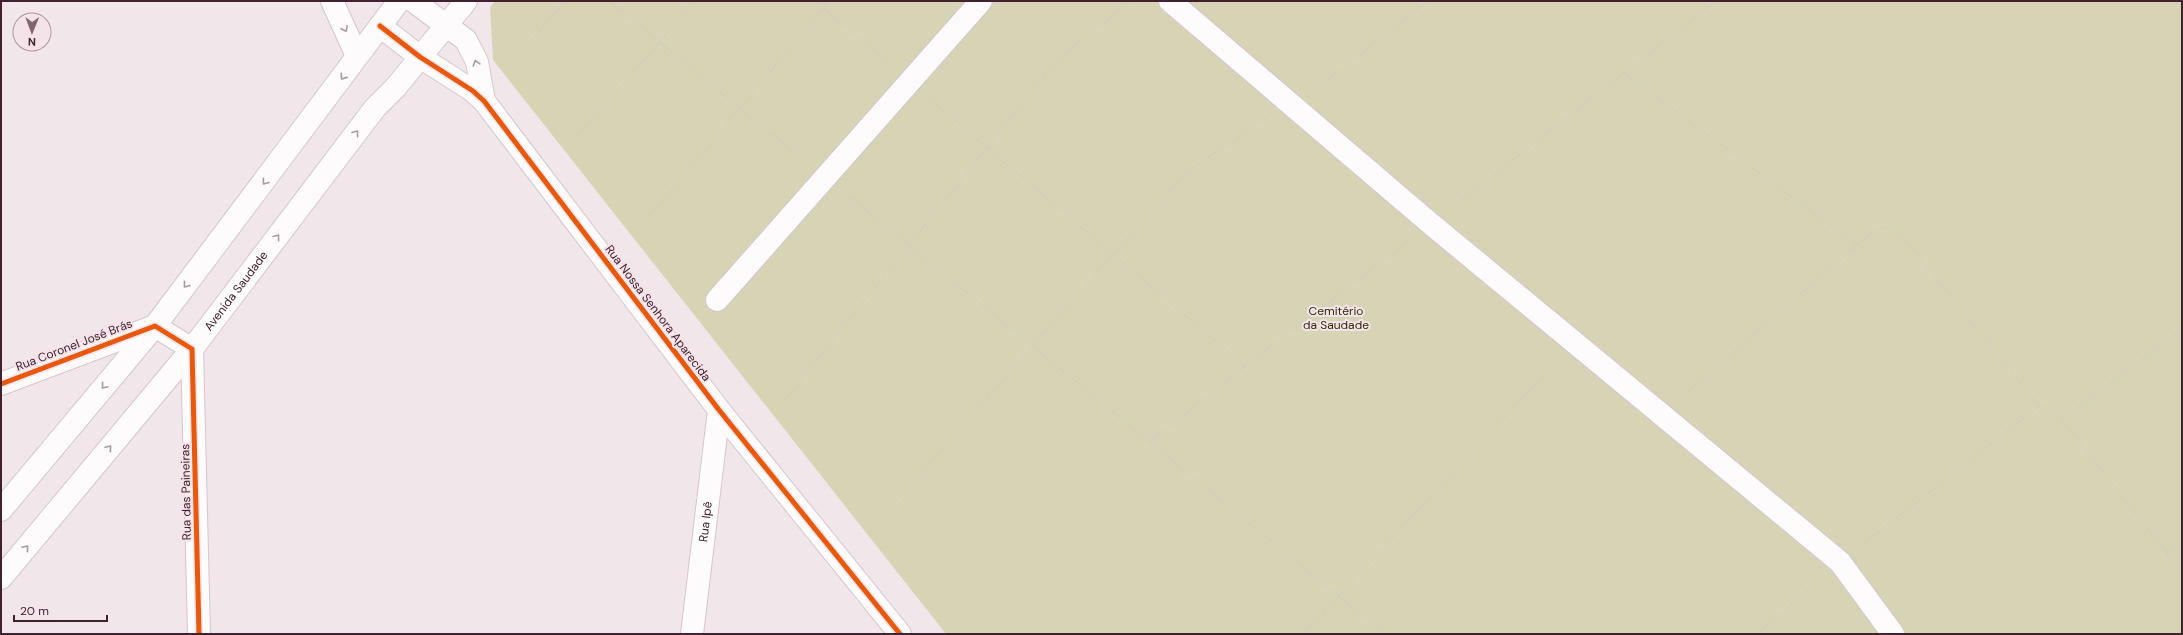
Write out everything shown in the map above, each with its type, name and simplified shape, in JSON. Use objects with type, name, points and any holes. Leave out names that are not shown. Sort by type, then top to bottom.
[{"type":"street","points":[[332,1],[357,56]]},
{"type":"street","points":[[1,510],[155,326],[399,1]]},
{"type":"street","name":"Rua Nossa Senhora Aparecida","points":[[413,1],[466,40],[477,62],[484,102]]},
{"type":"street","name":"Avenida Saudade","points":[[1,578],[192,349],[375,108],[396,87],[466,1]]},
{"type":"street","points":[[717,300],[981,1]]},
{"type":"street","points":[[1170,1],[1431,224],[1840,562],[1893,634]]},
{"type":"street","name":"Rua Nossa Senhora Aparecida","points":[[380,26],[420,57],[473,91],[484,102],[719,410],[900,634]]},
{"type":"street","points":[[155,326],[192,349]]},
{"type":"street","name":"Rua Coronel José Brás","points":[[1,384],[155,326]]},
{"type":"street","name":"Rua das Paineiras","points":[[192,349],[199,634]]},
{"type":"street","name":"Rua Ipê","points":[[692,634],[719,410]]},
{"type":"path","points":[[532,40],[564,1]]},
{"type":"path","points":[[609,1],[1385,634]]},
{"type":"path","points":[[578,136],[695,1]]},
{"type":"path","points":[[815,1],[1245,366]]},
{"type":"path","points":[[645,222],[829,1]]},
{"type":"path","points":[[785,400],[1059,58],[1131,1]]},
{"type":"path","points":[[886,512],[1113,254],[1189,171],[1291,105],[1428,1]]},
{"type":"path","points":[[1150,442],[1245,366],[1431,224],[1716,1]]},
{"type":"path","points":[[1624,73],[1857,245]]},
{"type":"path","points":[[1662,415],[1871,233],[1887,227],[1901,235],[2039,406]]},
{"type":"path","points":[[2062,419],[2182,329]]},
{"type":"path","points":[[1303,634],[1337,595],[1574,342]]},
{"type":"path","points":[[1758,634],[1840,562],[2039,406],[2052,407],[2182,573]]},
{"type":"path","points":[[2166,552],[2182,540]]},
{"type":"green space","name":"Cemitério da Saudade","points":[[495,1],[2182,1],[2182,634],[946,634],[493,60],[490,7]]},
{"type":"cycle path","points":[[380,26],[420,57],[473,91],[484,101],[719,410],[900,634]]},
{"type":"cycle path","points":[[1,384],[155,326],[192,349],[199,634]]}]
